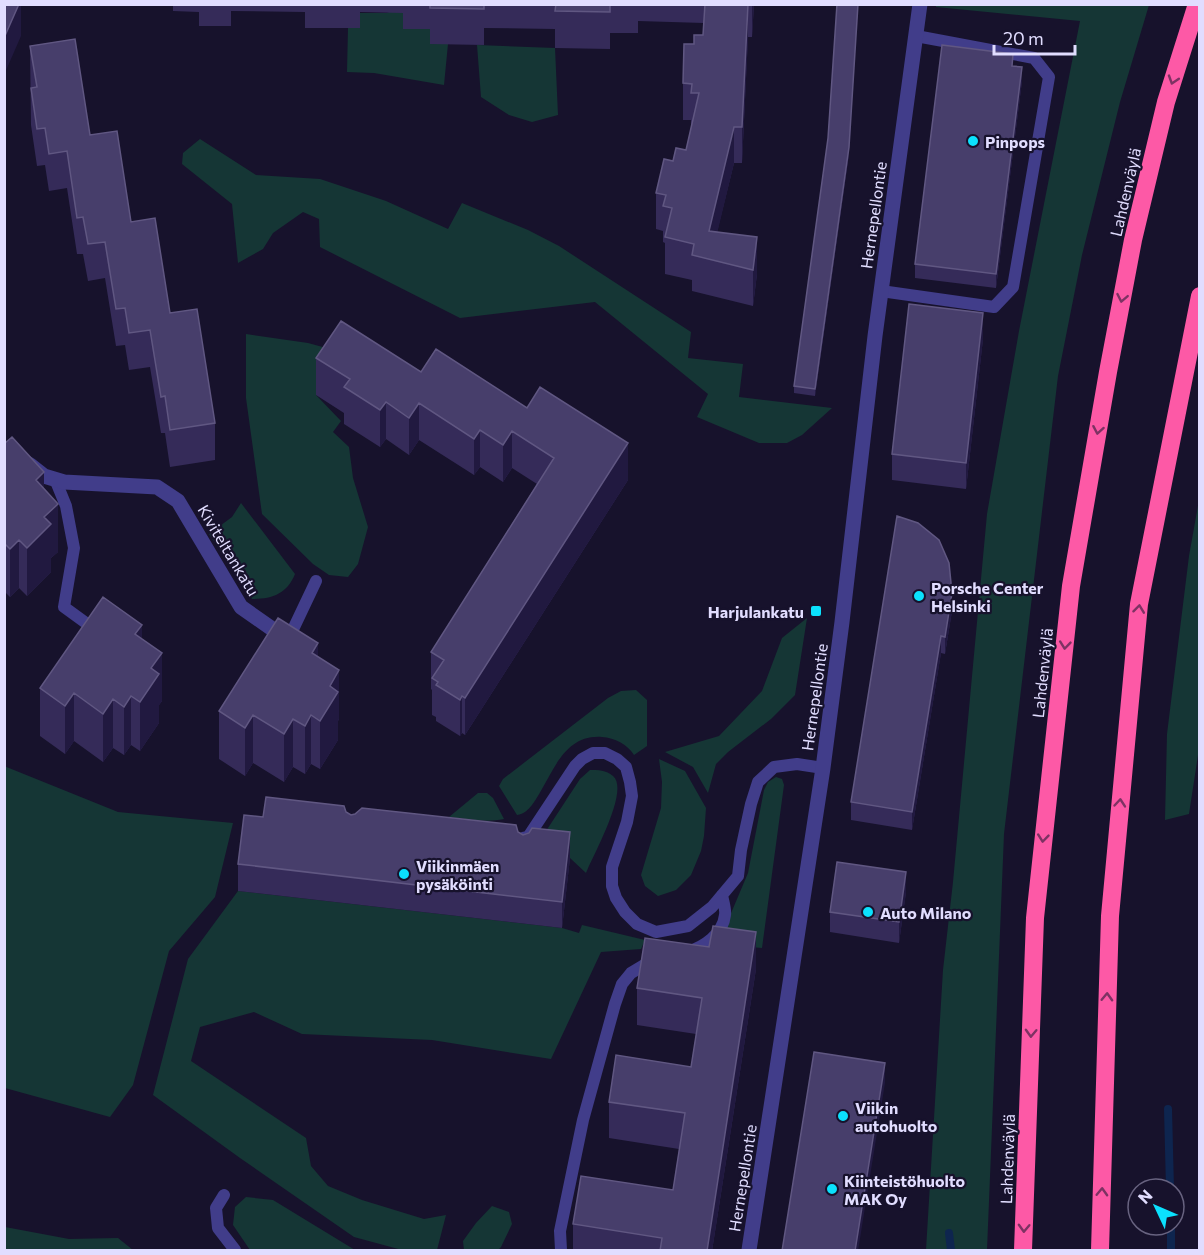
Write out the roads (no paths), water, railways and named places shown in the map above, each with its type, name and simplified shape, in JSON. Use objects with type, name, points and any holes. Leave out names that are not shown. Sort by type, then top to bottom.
[{"type":"highway","name":"Lahdenväylä","points":[[1023,1251],[1035,918],[1071,586],[1133,240],[1166,102],[1197,4]]},
{"type":"highway","points":[[1100,1251],[1110,916],[1139,604],[1200,296]]},
{"type":"street","name":"Hernepellontie","points":[[749,1251],[823,768],[881,291],[920,4]]},
{"type":"street","name":"Kiviteltankatu","points":[[4,448],[44,476],[64,482],[157,487],[178,501],[241,608],[293,643]]},
{"type":"lane","points":[[881,291],[994,307],[1013,286],[1049,77],[1034,58],[916,36]]},
{"type":"lane","points":[[55,479],[66,507],[74,548],[64,607],[109,640]]},
{"type":"lane","points":[[293,643],[316,581]]},
{"type":"lane","points":[[524,853],[528,837],[575,766],[593,753],[605,753],[626,767],[632,796],[627,822],[612,867],[612,886],[616,898],[637,924],[656,932],[688,926],[712,907],[738,876],[741,850],[758,782],[774,767],[797,764],[823,768]]},
{"type":"lane","points":[[514,839],[528,837]]},
{"type":"lane","points":[[561,1251],[560,1231],[583,1120],[622,984],[631,973],[646,964],[698,949],[717,933],[725,915],[722,895]]},
{"type":"lane","points":[[224,1195],[216,1208],[218,1228],[235,1251]]},
{"type":"waterway","points":[[1168,1109],[1170,1177]]},
{"type":"waterway","points":[[949,1233],[951,1250]]},
{"type":"waterway","points":[[1171,1237],[1171,1250]]},
{"type":"place","name":"Pinpops","points":[[973,141]]},
{"type":"place","name":"Porsche Center Helsinki","points":[[919,596]]},
{"type":"place","name":"Harjulankatu","points":[[816,611]]},
{"type":"place","name":"Viikinmäen pysäköinti","points":[[404,874]]},
{"type":"place","name":"Auto Milano","points":[[868,912]]},
{"type":"place","name":"Viikin autohuolto","points":[[843,1116]]},
{"type":"place","name":"Kiinteistöhuolto MAK Oy","points":[[832,1189]]}]
